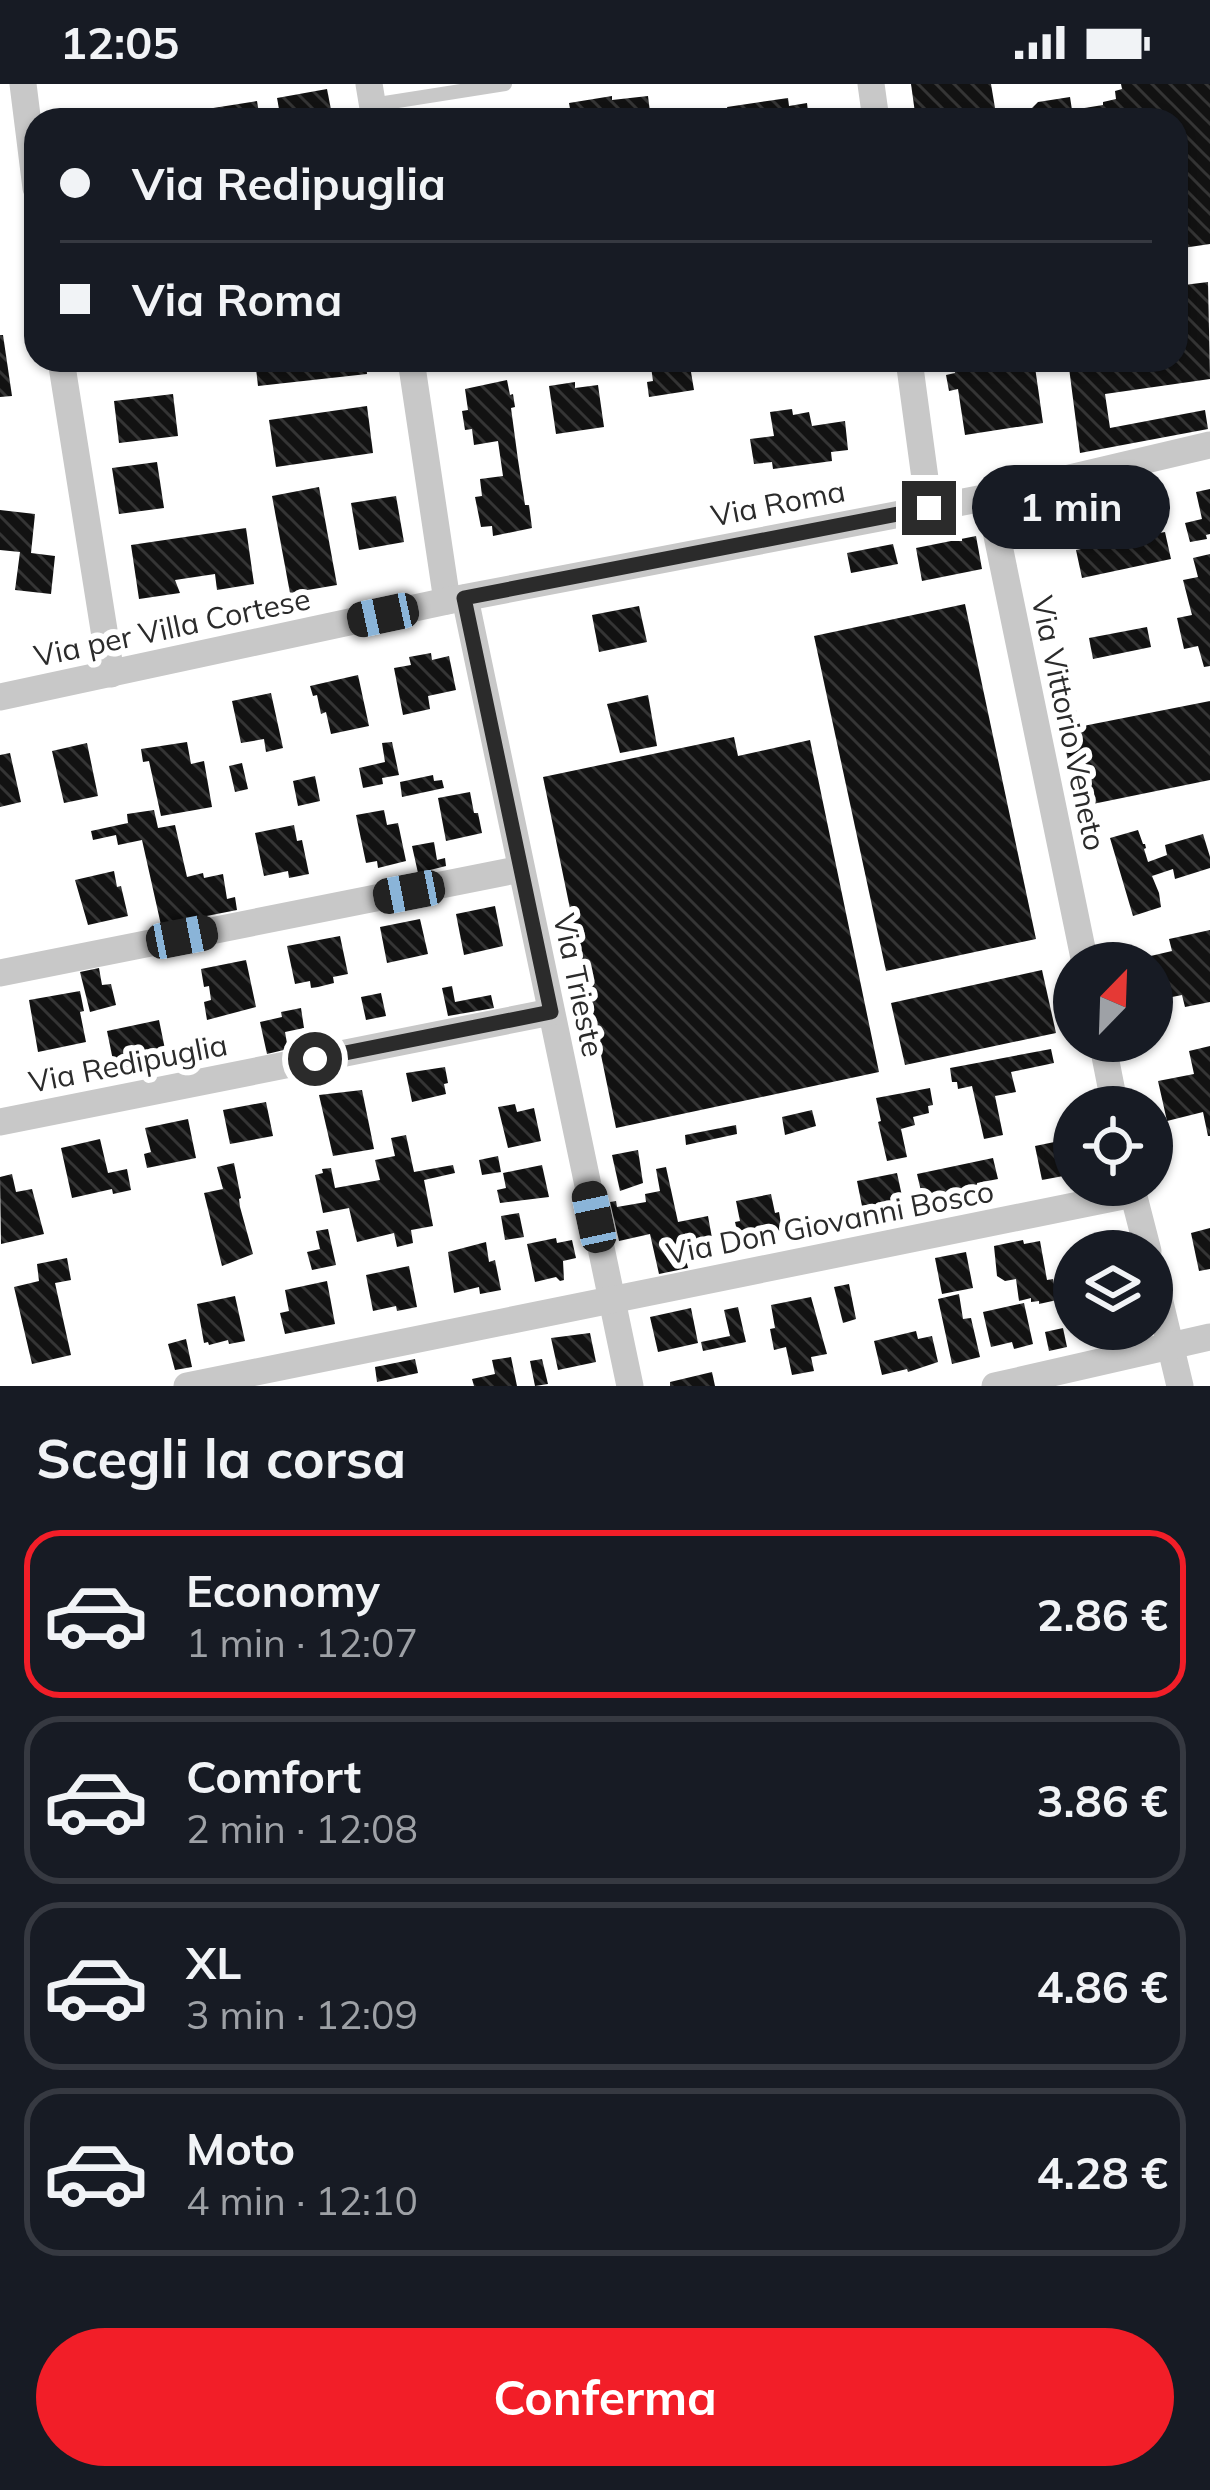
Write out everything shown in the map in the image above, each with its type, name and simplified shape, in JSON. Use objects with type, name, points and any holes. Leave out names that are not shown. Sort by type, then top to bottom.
[{"type":"street","points":[[63,372],[111,674]]},
{"type":"street","name":"Via Trieste","points":[[413,372],[447,602],[521,869],[630,1386]]},
{"type":"street","points":[[911,372],[929,508]]},
{"type":"street","name":"Via Roma","points":[[447,602],[989,496],[1210,445]]},
{"type":"street","name":"Via Vittorio Veneto","points":[[989,496],[1081,942]]},
{"type":"street","name":"Via per Villa Cortese","points":[[0,697],[447,602]]},
{"type":"street","points":[[0,973],[521,869]]},
{"type":"street","name":"Via Redipuglia","points":[[0,1122],[551,1012]]},
{"type":"street","name":"Via Don Giovanni Bosco","points":[[187,1386],[1056,1206]]},
{"type":"street","points":[[1173,1346],[1210,1337]]},
{"type":"street","points":[[994,1386],[1154,1350]]},
{"type":"street","points":[[1173,1350],[1180,1386]]},
{"type":"lane","points":[[372,103],[505,84]]},
{"type":"building","points":[[911,84],[991,84],[995,108],[914,108]]},
{"type":"building","points":[[1121,84],[1210,84],[1210,244],[1188,247],[1188,108],[1084,108],[1116,99],[1115,91],[1122,89]]},
{"type":"building","points":[[327,89],[331,108],[279,108],[277,98]]},
{"type":"building","points":[[648,96],[650,108],[570,108],[569,103]]},
{"type":"building","points":[[1070,97],[1072,108],[1032,108],[1038,102]]},
{"type":"building","points":[[788,98],[789,106],[807,103],[808,108],[727,108]]},
{"type":"building","points":[[257,101],[258,108],[213,108]]},
{"type":"building","points":[[1208,282],[1210,379],[1105,394],[1110,428],[1205,410],[1208,429],[1080,453],[1070,372],[1188,372],[1188,284]]},
{"type":"building","points":[[3,335],[12,396],[0,397]]},
{"type":"building","points":[[256,372],[367,372],[367,374],[258,386]]},
{"type":"building","points":[[652,372],[691,372],[694,390],[649,397],[647,382],[653,381]]},
{"type":"building","points":[[1036,372],[1043,423],[965,435],[958,389],[949,391],[946,375]]},
{"type":"building","points":[[507,380],[532,528],[493,536],[492,526],[481,527],[475,497],[482,496],[480,479],[503,476],[498,441],[474,445],[462,411],[468,410],[465,389]]},
{"type":"building","points":[[575,382],[575,388],[598,385],[604,427],[556,434],[549,386]]},
{"type":"building","points":[[173,394],[178,436],[119,443],[114,401]]},
{"type":"building","points":[[367,406],[373,453],[276,467],[269,420]]},
{"type":"building","points":[[792,409],[793,415],[809,412],[812,426],[845,421],[848,450],[831,452],[832,461],[773,469],[772,462],[754,464],[750,439],[774,436],[770,412]]},
{"type":"building","points":[[157,462],[164,508],[119,514],[112,468]]},
{"type":"building","points":[[319,487],[337,585],[290,593],[272,496]]},
{"type":"building","points":[[1210,489],[1210,534],[1190,542],[1185,523],[1202,519],[1196,492]]},
{"type":"building","points":[[396,496],[404,542],[359,550],[351,503]]},
{"type":"building","points":[[0,510],[35,514],[31,553],[55,556],[51,594],[15,590],[20,552],[0,550]]},
{"type":"building","points":[[1144,521],[1146,527],[1158,525],[1159,533],[1165,532],[1171,559],[1082,578],[1076,550],[1086,548],[1085,540],[1098,537],[1097,531]]},
{"type":"building","points":[[246,528],[254,584],[217,590],[215,574],[175,580],[180,593],[139,599],[131,545]]},
{"type":"building","points":[[976,536],[982,569],[922,581],[916,548]]},
{"type":"building","points":[[893,544],[898,564],[851,573],[847,553]]},
{"type":"building","points":[[1210,554],[1210,666],[1204,667],[1198,646],[1184,649],[1177,618],[1192,615],[1183,580],[1198,577],[1193,558]]},
{"type":"building","points":[[965,604],[1036,939],[886,971],[814,636]]},
{"type":"building","points":[[639,606],[647,642],[599,652],[592,615]]},
{"type":"building","points":[[1147,627],[1151,647],[1093,659],[1089,638]]},
{"type":"building","points":[[431,653],[432,660],[449,656],[456,690],[428,696],[430,709],[403,715],[394,668],[411,665],[409,657]]},
{"type":"building","points":[[358,675],[369,726],[331,734],[326,712],[321,714],[310,686]]},
{"type":"building","points":[[271,693],[283,748],[266,752],[264,739],[241,743],[232,701]]},
{"type":"building","points":[[648,695],[657,746],[620,753],[607,704]]},
{"type":"building","points":[[1210,701],[1210,780],[1078,807],[1058,714],[1076,710],[1078,727]]},
{"type":"building","points":[[734,737],[738,756],[810,740],[879,1072],[616,1128],[601,1055],[591,1057],[589,1045],[598,1043],[593,1017],[583,1019],[575,979],[584,977],[543,777]]},
{"type":"building","points":[[187,742],[191,764],[204,761],[212,807],[161,816],[149,761],[143,762],[141,749]]},
{"type":"building","points":[[392,742],[399,775],[363,788],[359,768],[385,762],[382,743]]},
{"type":"building","points":[[87,743],[98,796],[64,803],[52,751]]},
{"type":"building","points":[[10,753],[21,802],[0,807],[0,755]]},
{"type":"building","points":[[242,763],[248,789],[235,792],[229,766]]},
{"type":"building","points":[[433,775],[434,781],[442,780],[444,788],[402,797],[400,782]]},
{"type":"building","points":[[315,776],[320,801],[298,806],[293,781]]},
{"type":"building","points":[[470,792],[482,833],[446,841],[438,798]]},
{"type":"building","points":[[154,810],[158,828],[175,825],[187,877],[223,874],[227,899],[235,897],[237,910],[161,925],[142,840],[118,845],[116,835],[93,840],[91,831],[128,823],[127,814]]},
{"type":"building","points":[[384,810],[387,825],[398,823],[406,861],[378,868],[377,861],[366,863],[356,815]]},
{"type":"building","points":[[294,825],[309,874],[289,878],[288,871],[264,876],[255,833]]},
{"type":"building","points":[[1138,830],[1148,862],[1167,855],[1165,845],[1203,834],[1210,868],[1175,879],[1173,869],[1152,876],[1161,907],[1133,916],[1110,838]]},
{"type":"building","points":[[434,842],[437,860],[445,858],[446,866],[418,873],[412,846]]},
{"type":"building","points":[[114,871],[128,916],[88,925],[75,880]]},
{"type":"building","points":[[495,906],[503,946],[464,955],[456,914]]},
{"type":"building","points":[[420,919],[428,954],[387,963],[380,927]]},
{"type":"building","points":[[1210,930],[1210,1002],[1185,1007],[1182,995],[1173,997],[1173,942],[1169,939]]},
{"type":"building","points":[[340,936],[348,974],[318,987],[311,988],[310,981],[295,984],[287,946]]},
{"type":"building","points":[[246,960],[256,1007],[207,1020],[204,1002],[211,1000],[201,969]]},
{"type":"building","points":[[99,968],[102,985],[111,984],[116,1005],[90,1012],[80,972]]},
{"type":"building","points":[[1042,970],[1053,1034],[905,1065],[891,1003]]},
{"type":"building","points":[[452,986],[455,1002],[491,995],[494,1008],[448,1016],[442,988]]},
{"type":"building","points":[[80,991],[86,1042],[38,1052],[29,1000]]},
{"type":"building","points":[[381,993],[386,1016],[366,1020],[361,997]]},
{"type":"building","points":[[301,1008],[304,1028],[285,1032],[288,1049],[267,1054],[260,1022]]},
{"type":"building","points":[[159,1020],[167,1059],[115,1070],[107,1031]]},
{"type":"building","points":[[1210,1046],[1210,1136],[1203,1112],[1173,1120],[1173,1086],[1159,1086],[1158,1081],[1194,1074],[1189,1051]]},
{"type":"building","points":[[1051,1049],[1054,1063],[1011,1072],[1016,1092],[995,1096],[1003,1135],[984,1139],[972,1086],[958,1089],[950,1068]]},
{"type":"building","points":[[445,1067],[446,1094],[412,1102],[406,1073]]},
{"type":"building","points":[[930,1088],[933,1105],[928,1106],[929,1113],[913,1117],[915,1125],[901,1129],[907,1157],[887,1161],[876,1098]]},
{"type":"building","points":[[362,1090],[374,1149],[333,1156],[319,1095]]},
{"type":"building","points":[[266,1102],[273,1136],[230,1144],[223,1110]]},
{"type":"building","points":[[515,1104],[517,1112],[534,1108],[541,1141],[508,1148],[498,1107]]},
{"type":"building","points":[[812,1110],[816,1126],[785,1135],[782,1117]]},
{"type":"building","points":[[188,1119],[196,1158],[147,1168],[144,1154],[151,1152],[145,1128]]},
{"type":"building","points":[[736,1125],[737,1134],[686,1145],[685,1135]]},
{"type":"building","points":[[406,1135],[414,1172],[453,1165],[455,1173],[424,1180],[433,1226],[411,1230],[413,1243],[397,1247],[394,1233],[357,1242],[349,1208],[323,1213],[315,1175],[331,1168],[335,1188],[380,1180],[375,1160],[395,1156],[391,1138]]},
{"type":"building","points":[[100,1139],[108,1173],[127,1169],[131,1190],[72,1198],[61,1148]]},
{"type":"building","points":[[1053,1142],[1053,1178],[1042,1180],[1035,1146]]},
{"type":"building","points":[[638,1150],[643,1183],[620,1191],[612,1155]]},
{"type":"building","points":[[498,1156],[501,1172],[482,1175],[479,1160]]},
{"type":"building","points":[[993,1158],[998,1179],[977,1183],[979,1194],[925,1208],[917,1174]]},
{"type":"building","points":[[234,1163],[253,1254],[222,1266],[204,1193],[223,1189],[217,1167]]},
{"type":"building","points":[[542,1165],[549,1197],[500,1203],[497,1190],[506,1188],[503,1173]]},
{"type":"building","points":[[666,1167],[678,1222],[708,1216],[714,1249],[697,1253],[695,1245],[683,1247],[688,1268],[659,1274],[650,1234],[619,1241],[610,1202],[616,1201],[617,1207],[646,1202],[645,1194],[660,1191],[656,1169]]},
{"type":"building","points":[[897,1173],[905,1210],[864,1216],[857,1181]]},
{"type":"building","points":[[12,1174],[16,1192],[32,1189],[44,1234],[1,1244],[0,1177]]},
{"type":"building","points":[[771,1194],[782,1230],[739,1239],[736,1201]]},
{"type":"building","points":[[519,1213],[524,1237],[505,1240],[501,1216]]},
{"type":"building","points":[[1210,1228],[1210,1269],[1199,1271],[1191,1233]]},
{"type":"building","points":[[328,1229],[336,1265],[312,1270],[307,1252],[320,1249],[316,1231]]},
{"type":"building","points":[[556,1238],[557,1243],[572,1240],[576,1258],[563,1261],[564,1280],[535,1282],[527,1244]]},
{"type":"building","points":[[1040,1241],[1047,1280],[1053,1279],[1053,1301],[1019,1301],[1016,1279],[1005,1281],[997,1276],[994,1246]]},
{"type":"building","points":[[486,1242],[501,1290],[480,1294],[479,1287],[454,1293],[448,1252]]},
{"type":"building","points":[[966,1252],[973,1288],[942,1294],[935,1258]]},
{"type":"building","points":[[67,1258],[71,1280],[55,1283],[71,1355],[32,1364],[14,1287],[39,1281],[37,1264]]},
{"type":"building","points":[[409,1266],[417,1307],[373,1311],[366,1275]]},
{"type":"building","points":[[327,1281],[335,1324],[285,1334],[280,1313],[289,1311],[285,1290]]},
{"type":"building","points":[[849,1284],[856,1319],[843,1323],[834,1287]]},
{"type":"building","points":[[959,1294],[963,1319],[971,1318],[980,1357],[952,1364],[938,1299]]},
{"type":"building","points":[[235,1296],[245,1341],[204,1343],[197,1304]]},
{"type":"building","points":[[811,1297],[827,1354],[811,1357],[814,1371],[792,1375],[786,1347],[774,1350],[771,1305]]},
{"type":"building","points":[[1024,1303],[1033,1344],[1014,1349],[1012,1342],[991,1347],[983,1312]]},
{"type":"building","points":[[738,1307],[746,1342],[703,1351],[701,1342],[730,1336],[724,1310]]},
{"type":"building","points":[[691,1308],[698,1343],[658,1352],[650,1317]]},
{"type":"building","points":[[1053,1330],[1054,1350],[1049,1351],[1045,1332]]},
{"type":"building","points":[[916,1331],[918,1339],[932,1336],[938,1362],[882,1375],[874,1341]]},
{"type":"building","points":[[590,1333],[596,1362],[558,1370],[551,1338]]},
{"type":"building","points":[[186,1339],[192,1367],[175,1370],[168,1344]]},
{"type":"building","points":[[511,1357],[517,1386],[474,1386],[472,1379],[495,1374],[492,1360]]},
{"type":"building","points":[[415,1359],[418,1373],[377,1382],[375,1367]]},
{"type":"building","points":[[542,1359],[548,1384],[535,1386],[530,1361]]},
{"type":"building","points":[[712,1372],[715,1386],[670,1386],[670,1382]]},
{"type":"route","points":[[315,1059],[551,1012],[464,598],[929,508]]}]
